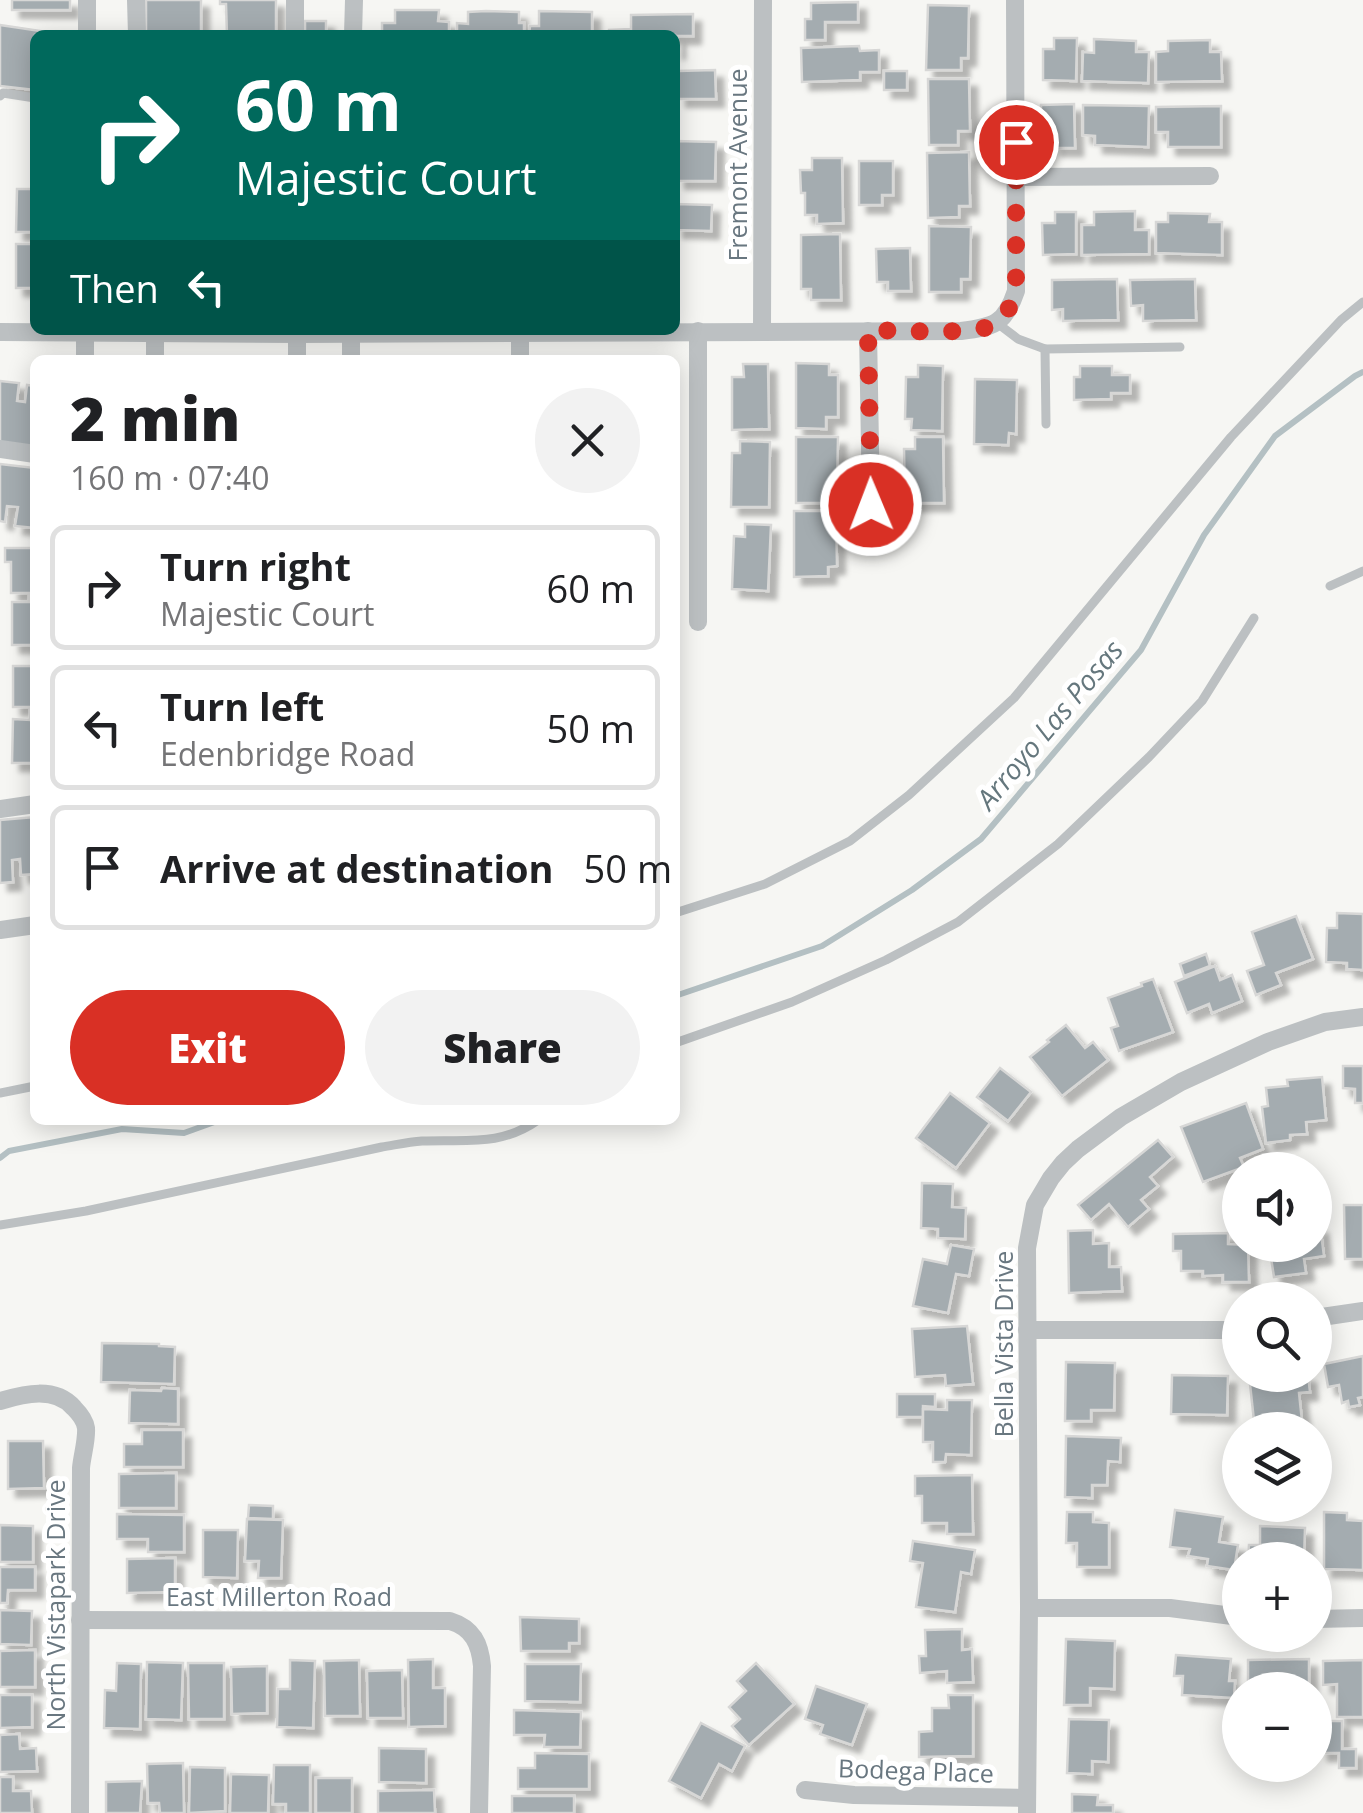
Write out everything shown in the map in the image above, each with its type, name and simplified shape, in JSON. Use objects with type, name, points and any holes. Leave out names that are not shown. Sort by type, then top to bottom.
[{"type":"street","points":[[87,0],[87,30]]},
{"type":"street","points":[[136,0],[137,30]]},
{"type":"street","points":[[294,0],[295,30]]},
{"type":"street","points":[[353,30],[354,0]]},
{"type":"street","name":"Fremont Avenue","points":[[762,331],[763,0]]},
{"type":"street","points":[[680,330],[961,330],[988,328],[1004,316],[1016,291],[1015,0]]},
{"type":"street","points":[[1017,177],[1210,176]]},
{"type":"street","points":[[698,330],[698,622]]},
{"type":"street","points":[[868,330],[871,505]]},
{"type":"street","points":[[0,332],[30,332]]},
{"type":"street","points":[[0,449],[30,453]]},
{"type":"street","points":[[0,809],[30,805]]},
{"type":"street","points":[[0,930],[30,926]]},
{"type":"street","name":"Bella Vista Drive","points":[[1027,1805],[1030,1608],[1026,1248],[1035,1205],[1063,1162],[1120,1117],[1181,1082],[1302,1029],[1363,1016]]},
{"type":"street","points":[[1332,1316],[1363,1311]]},
{"type":"street","points":[[1028,1330],[1222,1330]]},
{"type":"street","name":"North Vistapark Drive","points":[[0,1401],[24,1394],[52,1394],[69,1402],[86,1428],[80,1468],[80,1813]]},
{"type":"street","points":[[1030,1608],[1170,1608],[1222,1615]]},
{"type":"street","points":[[1332,1619],[1363,1618]]},
{"type":"street","name":"East Millerton Road","points":[[80,1620],[457,1623],[474,1635],[482,1666],[479,1813]]},
{"type":"street","name":"Bodega Place","points":[[805,1790],[1027,1805]]},
{"type":"lane","points":[[0,96],[3,93],[30,97]]},
{"type":"lane","points":[[680,911],[765,884],[850,841],[909,795],[1014,698],[1231,437],[1363,302]]},
{"type":"lane","points":[[1004,316],[1018,339],[1045,349],[1180,346]]},
{"type":"lane","points":[[1045,349],[1046,424]]},
{"type":"lane","points":[[1330,586],[1363,572]]},
{"type":"lane","points":[[680,1041],[792,1002],[958,922],[1058,844],[1149,758],[1202,701],[1254,618]]},
{"type":"lane","points":[[0,1093],[30,1087]]},
{"type":"lane","points":[[0,1225],[86,1211],[382,1147],[419,1142],[486,1142],[529,1125]]},
{"type":"building","points":[[12,0],[70,0],[70,10],[12,10]]},
{"type":"building","points":[[146,0],[201,0],[201,30],[146,30]]},
{"type":"building","points":[[220,0],[276,0],[276,30],[227,30],[226,4],[220,4]]},
{"type":"building","points":[[858,2],[858,22],[825,22],[825,40],[805,40],[805,19],[811,19],[811,3]]},
{"type":"building","points":[[928,5],[969,6],[968,58],[961,58],[961,70],[926,70]]},
{"type":"building","points":[[395,10],[439,10],[438,21],[449,22],[449,30],[382,30],[382,23],[395,23]]},
{"type":"building","points":[[539,11],[592,12],[592,30],[530,30],[530,26],[539,26]]},
{"type":"building","points":[[468,12],[519,12],[524,30],[457,30],[457,23],[468,24]]},
{"type":"building","points":[[693,14],[693,36],[680,36],[680,30],[609,30],[631,29],[631,15]]},
{"type":"building","points":[[305,21],[326,21],[326,30],[305,30]]},
{"type":"building","points":[[0,25],[34,30],[30,30],[30,89],[0,86]]},
{"type":"building","points":[[1054,38],[1077,38],[1076,81],[1043,80],[1043,49],[1054,49]]},
{"type":"building","points":[[1094,39],[1136,41],[1136,52],[1149,52],[1148,83],[1082,81],[1083,52],[1094,53]]},
{"type":"building","points":[[1210,40],[1210,52],[1221,52],[1222,81],[1156,82],[1156,52],[1168,51],[1168,41]]},
{"type":"building","points":[[859,46],[860,51],[879,50],[879,72],[860,72],[860,80],[802,82],[801,48]]},
{"type":"building","points":[[715,70],[716,99],[680,99],[680,71]]},
{"type":"building","points":[[884,71],[907,71],[907,90],[884,90]]},
{"type":"building","points":[[928,79],[969,79],[970,131],[958,131],[958,145],[929,145]]},
{"type":"building","points":[[1074,104],[1075,148],[1053,148],[1053,136],[1041,136],[1041,105]]},
{"type":"building","points":[[1083,105],[1149,106],[1148,147],[1095,145],[1095,136],[1083,135]]},
{"type":"building","points":[[1221,106],[1221,147],[1168,147],[1168,132],[1156,132],[1156,107]]},
{"type":"building","points":[[680,141],[716,142],[715,181],[680,181]]},
{"type":"building","points":[[969,152],[970,206],[959,206],[959,217],[928,218],[927,153]]},
{"type":"building","points":[[812,158],[842,158],[843,223],[817,224],[817,215],[805,215],[800,170],[812,170]]},
{"type":"building","points":[[859,161],[893,161],[893,195],[882,195],[882,205],[859,205]]},
{"type":"building","points":[[17,189],[30,189],[30,232],[16,232]]},
{"type":"building","points":[[680,204],[712,205],[711,231],[680,230]]},
{"type":"building","points":[[1135,211],[1135,230],[1149,230],[1149,254],[1082,255],[1082,225],[1094,225],[1094,212]]},
{"type":"building","points":[[1055,212],[1076,212],[1076,254],[1043,255],[1042,223],[1055,223]]},
{"type":"building","points":[[1168,213],[1210,214],[1209,222],[1222,222],[1222,255],[1156,253],[1156,222],[1168,222]]},
{"type":"building","points":[[929,226],[971,227],[970,279],[961,279],[961,292],[929,292]]},
{"type":"building","points":[[840,234],[841,300],[811,300],[811,289],[801,289],[801,235]]},
{"type":"building","points":[[16,244],[30,244],[30,288],[16,288]]},
{"type":"building","points":[[910,248],[911,291],[888,291],[888,282],[877,282],[876,249]]},
{"type":"building","points":[[1117,279],[1118,320],[1063,321],[1063,309],[1052,310],[1052,280]]},
{"type":"building","points":[[1195,279],[1196,320],[1143,321],[1143,305],[1131,306],[1130,280]]},
{"type":"building","points":[[796,363],[829,364],[829,375],[838,375],[838,417],[826,417],[826,429],[796,428]]},
{"type":"building","points":[[743,364],[768,364],[769,429],[732,430],[732,377],[744,377]]},
{"type":"building","points":[[918,365],[943,366],[942,431],[911,430],[912,419],[905,419],[906,377],[918,377]]},
{"type":"building","points":[[1080,366],[1112,366],[1112,375],[1130,375],[1130,393],[1111,393],[1111,399],[1074,400],[1074,377],[1080,377]]},
{"type":"building","points":[[975,379],[1017,380],[1016,434],[1009,433],[1008,445],[974,444]]},
{"type":"building","points":[[0,381],[19,383],[17,401],[25,402],[30,385],[30,446],[0,443]]},
{"type":"building","points":[[796,437],[838,437],[837,492],[829,492],[829,503],[796,503]]},
{"type":"building","points":[[915,437],[943,437],[944,503],[905,503],[904,449],[915,449]]},
{"type":"building","points":[[740,441],[770,442],[769,507],[731,507],[732,453],[740,453]]},
{"type":"building","points":[[0,464],[30,467],[30,528],[15,526],[18,507],[7,506],[5,522],[0,521]]},
{"type":"building","points":[[794,511],[836,511],[837,566],[828,567],[828,576],[794,577]]},
{"type":"building","points":[[745,524],[771,525],[768,591],[732,589],[734,536],[745,537]]},
{"type":"building","points":[[5,548],[30,548],[30,645],[12,645],[12,602],[29,602],[29,593],[11,593],[11,562],[5,562]]},
{"type":"building","points":[[13,666],[30,666],[30,707],[13,707]]},
{"type":"building","points":[[13,719],[30,720],[30,763],[12,763]]},
{"type":"building","points":[[30,817],[30,874],[21,875],[20,859],[12,860],[13,882],[0,883],[0,820]]},
{"type":"building","points":[[1337,913],[1363,914],[1363,970],[1347,969],[1347,963],[1326,962],[1327,928],[1337,928]]},
{"type":"building","points":[[1296,916],[1313,959],[1276,973],[1281,985],[1256,995],[1247,971],[1264,965],[1252,932]]},
{"type":"building","points":[[1206,954],[1210,966],[1184,976],[1180,964]]},
{"type":"building","points":[[1215,966],[1220,980],[1232,975],[1242,1001],[1212,1013],[1209,1004],[1187,1013],[1175,982]]},
{"type":"building","points":[[1153,979],[1173,1032],[1119,1051],[1111,1028],[1118,1026],[1108,998]]},
{"type":"building","points":[[1066,1025],[1085,1048],[1093,1042],[1108,1060],[1062,1096],[1030,1057]]},
{"type":"building","points":[[1343,1066],[1363,1066],[1363,1103],[1355,1103],[1355,1089],[1343,1088]]},
{"type":"building","points":[[1000,1068],[1031,1092],[1008,1121],[977,1097]]},
{"type":"building","points":[[1322,1077],[1326,1120],[1306,1122],[1307,1134],[1266,1143],[1262,1107],[1268,1106],[1266,1088],[1288,1086],[1287,1080]]},
{"type":"building","points":[[950,1093],[990,1123],[956,1168],[916,1138]]},
{"type":"building","points":[[1246,1103],[1263,1149],[1222,1152],[1222,1175],[1203,1182],[1181,1127]]},
{"type":"building","points":[[1158,1140],[1173,1157],[1150,1177],[1158,1186],[1141,1200],[1149,1209],[1128,1227],[1109,1204],[1091,1220],[1078,1205]]},
{"type":"building","points":[[922,1183],[953,1184],[952,1207],[966,1208],[965,1239],[938,1238],[938,1229],[921,1228]]},
{"type":"building","points":[[1344,1205],[1363,1205],[1363,1259],[1345,1259]]},
{"type":"building","points":[[1093,1230],[1093,1244],[1109,1243],[1109,1267],[1121,1267],[1122,1291],[1069,1293],[1068,1231]]},
{"type":"building","points":[[1222,1233],[1222,1262],[1248,1262],[1249,1282],[1223,1282],[1223,1275],[1181,1271],[1181,1251],[1173,1251],[1173,1234]]},
{"type":"building","points":[[951,1245],[974,1249],[969,1276],[956,1274],[948,1313],[913,1306],[923,1259],[947,1264]]},
{"type":"building","points":[[1272,1262],[1304,1262],[1306,1273],[1274,1277]]},
{"type":"building","points":[[967,1326],[973,1384],[946,1386],[945,1375],[915,1377],[912,1329]]},
{"type":"building","points":[[102,1343],[175,1347],[174,1384],[101,1382]]},
{"type":"building","points":[[1363,1356],[1360,1405],[1349,1407],[1348,1401],[1342,1403],[1339,1385],[1332,1386],[1332,1362]]},
{"type":"building","points":[[1066,1362],[1115,1363],[1114,1410],[1091,1410],[1091,1421],[1065,1421]]},
{"type":"building","points":[[1172,1375],[1222,1376],[1222,1392],[1228,1392],[1227,1412],[1171,1414]]},
{"type":"building","points":[[178,1389],[178,1424],[129,1423],[130,1390]]},
{"type":"building","points":[[1251,1392],[1310,1392],[1299,1393],[1301,1412],[1253,1412]]},
{"type":"building","points":[[897,1394],[935,1394],[935,1407],[923,1406],[923,1417],[897,1417]]},
{"type":"building","points":[[947,1400],[972,1400],[971,1455],[946,1454],[945,1462],[933,1462],[933,1442],[923,1442],[923,1409],[947,1410]]},
{"type":"building","points":[[142,1430],[183,1430],[183,1467],[124,1467],[124,1444],[142,1444]]},
{"type":"building","points":[[1066,1436],[1121,1438],[1120,1462],[1108,1461],[1107,1485],[1092,1485],[1092,1498],[1065,1497]]},
{"type":"building","points":[[8,1441],[43,1441],[44,1488],[8,1489]]},
{"type":"building","points":[[176,1473],[176,1508],[119,1508],[119,1474]]},
{"type":"building","points":[[972,1475],[973,1534],[947,1534],[947,1523],[922,1523],[922,1496],[915,1496],[915,1476]]},
{"type":"building","points":[[249,1505],[273,1506],[273,1519],[248,1518]]},
{"type":"building","points":[[1175,1510],[1222,1517],[1219,1542],[1222,1568],[1207,1566],[1208,1559],[1188,1556],[1190,1549],[1170,1547]]},
{"type":"building","points":[[1067,1512],[1093,1512],[1093,1522],[1109,1523],[1109,1567],[1077,1567],[1077,1543],[1066,1543]]},
{"type":"building","points":[[1332,1512],[1347,1513],[1347,1520],[1363,1521],[1363,1570],[1332,1569],[1332,1542],[1324,1542],[1324,1522],[1332,1522]]},
{"type":"building","points":[[117,1514],[184,1515],[184,1552],[148,1552],[148,1539],[117,1539]]},
{"type":"building","points":[[247,1519],[283,1520],[281,1578],[258,1578],[259,1561],[245,1561]]},
{"type":"building","points":[[0,1525],[33,1526],[33,1562],[0,1562]]},
{"type":"building","points":[[1260,1526],[1305,1528],[1305,1542],[1260,1542]]},
{"type":"building","points":[[203,1530],[238,1530],[237,1578],[203,1577]]},
{"type":"building","points":[[913,1541],[975,1550],[971,1574],[961,1572],[955,1612],[916,1607],[923,1563],[910,1561]]},
{"type":"building","points":[[175,1558],[175,1592],[127,1593],[127,1559]]},
{"type":"building","points":[[0,1567],[35,1567],[35,1590],[8,1590],[7,1603],[0,1603]]},
{"type":"building","points":[[0,1610],[32,1611],[31,1645],[0,1644]]},
{"type":"building","points":[[520,1617],[579,1619],[579,1643],[569,1643],[569,1651],[521,1651]]},
{"type":"building","points":[[962,1629],[962,1650],[972,1649],[973,1682],[947,1683],[947,1671],[920,1673],[919,1656],[926,1656],[925,1630]]},
{"type":"building","points":[[1066,1639],[1115,1641],[1114,1689],[1090,1688],[1090,1705],[1064,1705]]},
{"type":"building","points":[[35,1650],[35,1687],[0,1687],[0,1651]]},
{"type":"building","points":[[1176,1655],[1231,1659],[1230,1672],[1222,1672],[1222,1697],[1182,1695],[1183,1676],[1174,1676]]},
{"type":"building","points":[[433,1659],[433,1688],[445,1688],[445,1726],[409,1727],[408,1660]]},
{"type":"building","points":[[1309,1659],[1309,1672],[1248,1672],[1248,1660]]},
{"type":"building","points":[[290,1660],[315,1661],[313,1728],[277,1727],[278,1689],[290,1689]]},
{"type":"building","points":[[359,1660],[360,1716],[325,1716],[324,1661]]},
{"type":"building","points":[[1363,1660],[1363,1717],[1337,1717],[1337,1684],[1332,1684],[1332,1672],[1323,1672],[1323,1661]]},
{"type":"building","points":[[147,1662],[183,1663],[181,1720],[146,1719]]},
{"type":"building","points":[[117,1663],[141,1664],[140,1729],[104,1728],[105,1690],[116,1691]]},
{"type":"building","points":[[188,1663],[224,1663],[224,1719],[189,1719]]},
{"type":"building","points":[[756,1663],[794,1704],[749,1745],[732,1726],[740,1719],[729,1707],[746,1691],[737,1681]]},
{"type":"building","points":[[525,1664],[581,1664],[580,1702],[525,1701]]},
{"type":"building","points":[[267,1666],[267,1713],[232,1714],[231,1667]]},
{"type":"building","points":[[402,1670],[403,1718],[368,1718],[367,1671]]},
{"type":"building","points":[[816,1686],[867,1704],[852,1745],[820,1734],[823,1725],[805,1719]]},
{"type":"building","points":[[0,1695],[32,1695],[32,1727],[0,1728]]},
{"type":"building","points":[[948,1695],[973,1695],[973,1756],[919,1757],[919,1732],[932,1731],[932,1708],[949,1708]]},
{"type":"building","points":[[514,1710],[581,1712],[580,1747],[544,1747],[545,1735],[514,1735]]},
{"type":"building","points":[[1069,1719],[1109,1720],[1108,1762],[1092,1761],[1092,1774],[1067,1773]]},
{"type":"building","points":[[1332,1721],[1342,1721],[1342,1749],[1356,1749],[1356,1768],[1339,1768],[1339,1753],[1332,1753]]},
{"type":"building","points":[[701,1723],[745,1746],[732,1771],[719,1764],[701,1798],[669,1781]]},
{"type":"building","points":[[19,1734],[20,1749],[36,1748],[37,1771],[0,1772],[0,1735]]},
{"type":"building","points":[[379,1748],[426,1749],[426,1783],[379,1782]]},
{"type":"building","points":[[535,1753],[589,1754],[589,1789],[518,1789],[518,1768],[535,1768]]},
{"type":"building","points":[[183,1763],[184,1813],[160,1813],[159,1803],[148,1803],[147,1764]]},
{"type":"building","points":[[274,1765],[310,1765],[310,1813],[286,1813],[286,1804],[273,1804]]},
{"type":"building","points":[[190,1767],[225,1768],[225,1811],[189,1813]]},
{"type":"building","points":[[231,1774],[269,1775],[268,1813],[230,1813]]},
{"type":"building","points":[[0,1777],[13,1777],[13,1791],[31,1791],[32,1813],[0,1813]]},
{"type":"building","points":[[316,1778],[352,1778],[352,1813],[316,1813]]},
{"type":"building","points":[[142,1781],[140,1813],[106,1813],[106,1782]]},
{"type":"building","points":[[434,1790],[435,1813],[378,1813],[378,1791]]},
{"type":"building","points":[[1072,1794],[1098,1795],[1097,1805],[1113,1805],[1113,1813],[1072,1813]]},
{"type":"building","points":[[512,1796],[574,1796],[574,1813],[512,1813]]},
{"type":"waterway","name":"Arroyo Las Posas","points":[[680,994],[822,946],[912,890],[981,839],[1141,650],[1204,535],[1275,436],[1363,372]]},
{"type":"waterway","name":"Arroyo Las Posas","points":[[0,1158],[9,1151],[122,1129],[184,1133],[206,1125]]},
{"type":"route","points":[[871,505],[868,330],[988,328],[1010,310],[1016,291],[1016,142]]}]
